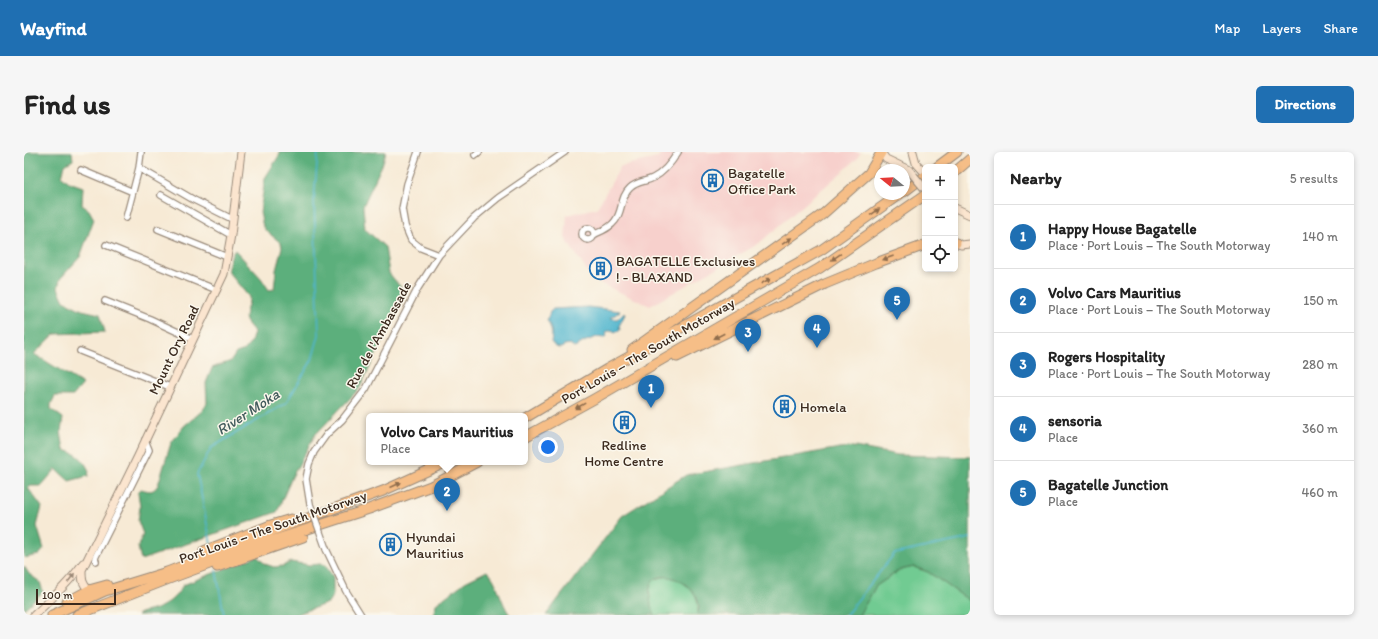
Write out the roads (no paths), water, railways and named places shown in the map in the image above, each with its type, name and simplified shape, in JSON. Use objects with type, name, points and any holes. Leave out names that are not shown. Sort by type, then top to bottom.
[{"type":"highway","points":[[607,369],[823,214],[869,173],[881,152]]},
{"type":"highway","points":[[941,164],[957,152]]},
{"type":"highway","points":[[958,169],[970,159]]},
{"type":"highway","points":[[910,187],[922,177]]},
{"type":"highway","name":"Port Louis – The South Motorway","points":[[528,435],[594,399],[820,268],[922,197]]},
{"type":"highway","name":"Port Louis – The South Motorway","points":[[528,416],[607,369],[821,250],[892,200]]},
{"type":"highway","points":[[594,399],[825,284],[922,246]]},
{"type":"highway","name":"Port Louis – The South Motorway","points":[[77,615],[168,575],[273,536],[440,465]]},
{"type":"highway","name":"Port Louis – The South Motorway","points":[[273,536],[369,509],[431,486],[471,465]]},
{"type":"highway","points":[[43,615],[89,590],[168,575],[273,536]]},
{"type":"highway","name":"Port Louis – The South Motorway","points":[[52,615],[105,591],[168,575]]},
{"type":"main road","name":"Mount Ory Road","points":[[89,590],[84,586],[82,570],[192,340],[218,290],[224,274],[231,235],[241,152]]},
{"type":"main road","points":[[881,152],[886,159],[909,170],[922,185]]},
{"type":"main road","points":[[913,152],[916,163],[922,171]]},
{"type":"main road","points":[[958,209],[970,215]]},
{"type":"main road","points":[[958,244],[970,244]]},
{"type":"main road","name":"Mount Ory Road","points":[[34,615],[56,596],[68,583],[93,548]]},
{"type":"street","points":[[126,218],[139,168],[141,152]]},
{"type":"street","points":[[418,152],[407,184],[402,209],[405,226],[411,240],[421,248],[439,255]]},
{"type":"street","name":"Rue de l'Ambassade","points":[[361,615],[346,591],[326,549],[310,504],[306,480],[309,464],[314,452],[327,434],[342,420],[366,389],[418,288],[439,255],[474,218],[492,203],[565,152]]},
{"type":"street","points":[[595,234],[607,229],[615,221],[620,211],[622,202],[630,188],[638,182],[652,178],[662,172],[674,160],[678,152]]},
{"type":"street","points":[[139,168],[194,200],[232,219]]},
{"type":"street","points":[[81,170],[133,192]]},
{"type":"street","points":[[161,195],[231,235]]},
{"type":"street","points":[[158,229],[227,257]]},
{"type":"street","points":[[106,245],[218,290]]},
{"type":"street","points":[[105,301],[150,319],[192,340]]},
{"type":"street","points":[[80,351],[170,387]]},
{"type":"street","points":[[96,561],[95,558],[148,450],[145,440]]},
{"type":"water","points":[[588,307],[620,311],[611,318],[617,319],[623,313],[625,314],[619,326],[620,330],[615,332],[612,330],[606,332],[607,336],[604,338],[594,338],[575,348],[570,344],[564,345],[562,348],[554,346],[551,342],[552,336],[550,325],[547,320],[550,312],[553,309]]},
{"type":"waterway","name":"River Moka","points":[[211,544],[197,474],[211,448],[286,403],[312,360],[319,335],[314,200],[318,152]]},
{"type":"waterway","points":[[846,615],[894,554],[970,538]]},
{"type":"waterway","name":"River Moka","points":[[216,570],[224,615]]},
{"type":"place","name":"Bagatelle Office Park","points":[[712,181]]},
{"type":"place","name":"BAGATELLE Exclusives ! - BLAXAND","points":[[600,269]]},
{"type":"place","name":"Bagatelle Junction","points":[[897,320]]},
{"type":"place","name":"sensoria","points":[[817,348]]},
{"type":"place","name":"Rogers Hospitality","points":[[748,352]]},
{"type":"place","name":"Homela","points":[[784,407]]},
{"type":"place","name":"Happy House Bagatelle","points":[[651,408]]},
{"type":"place","name":"Redline Home Centre","points":[[624,423]]},
{"type":"place","name":"Volvo Cars Mauritius","points":[[447,511]]},
{"type":"place","name":"Hyundai Mauritius","points":[[390,545]]}]
